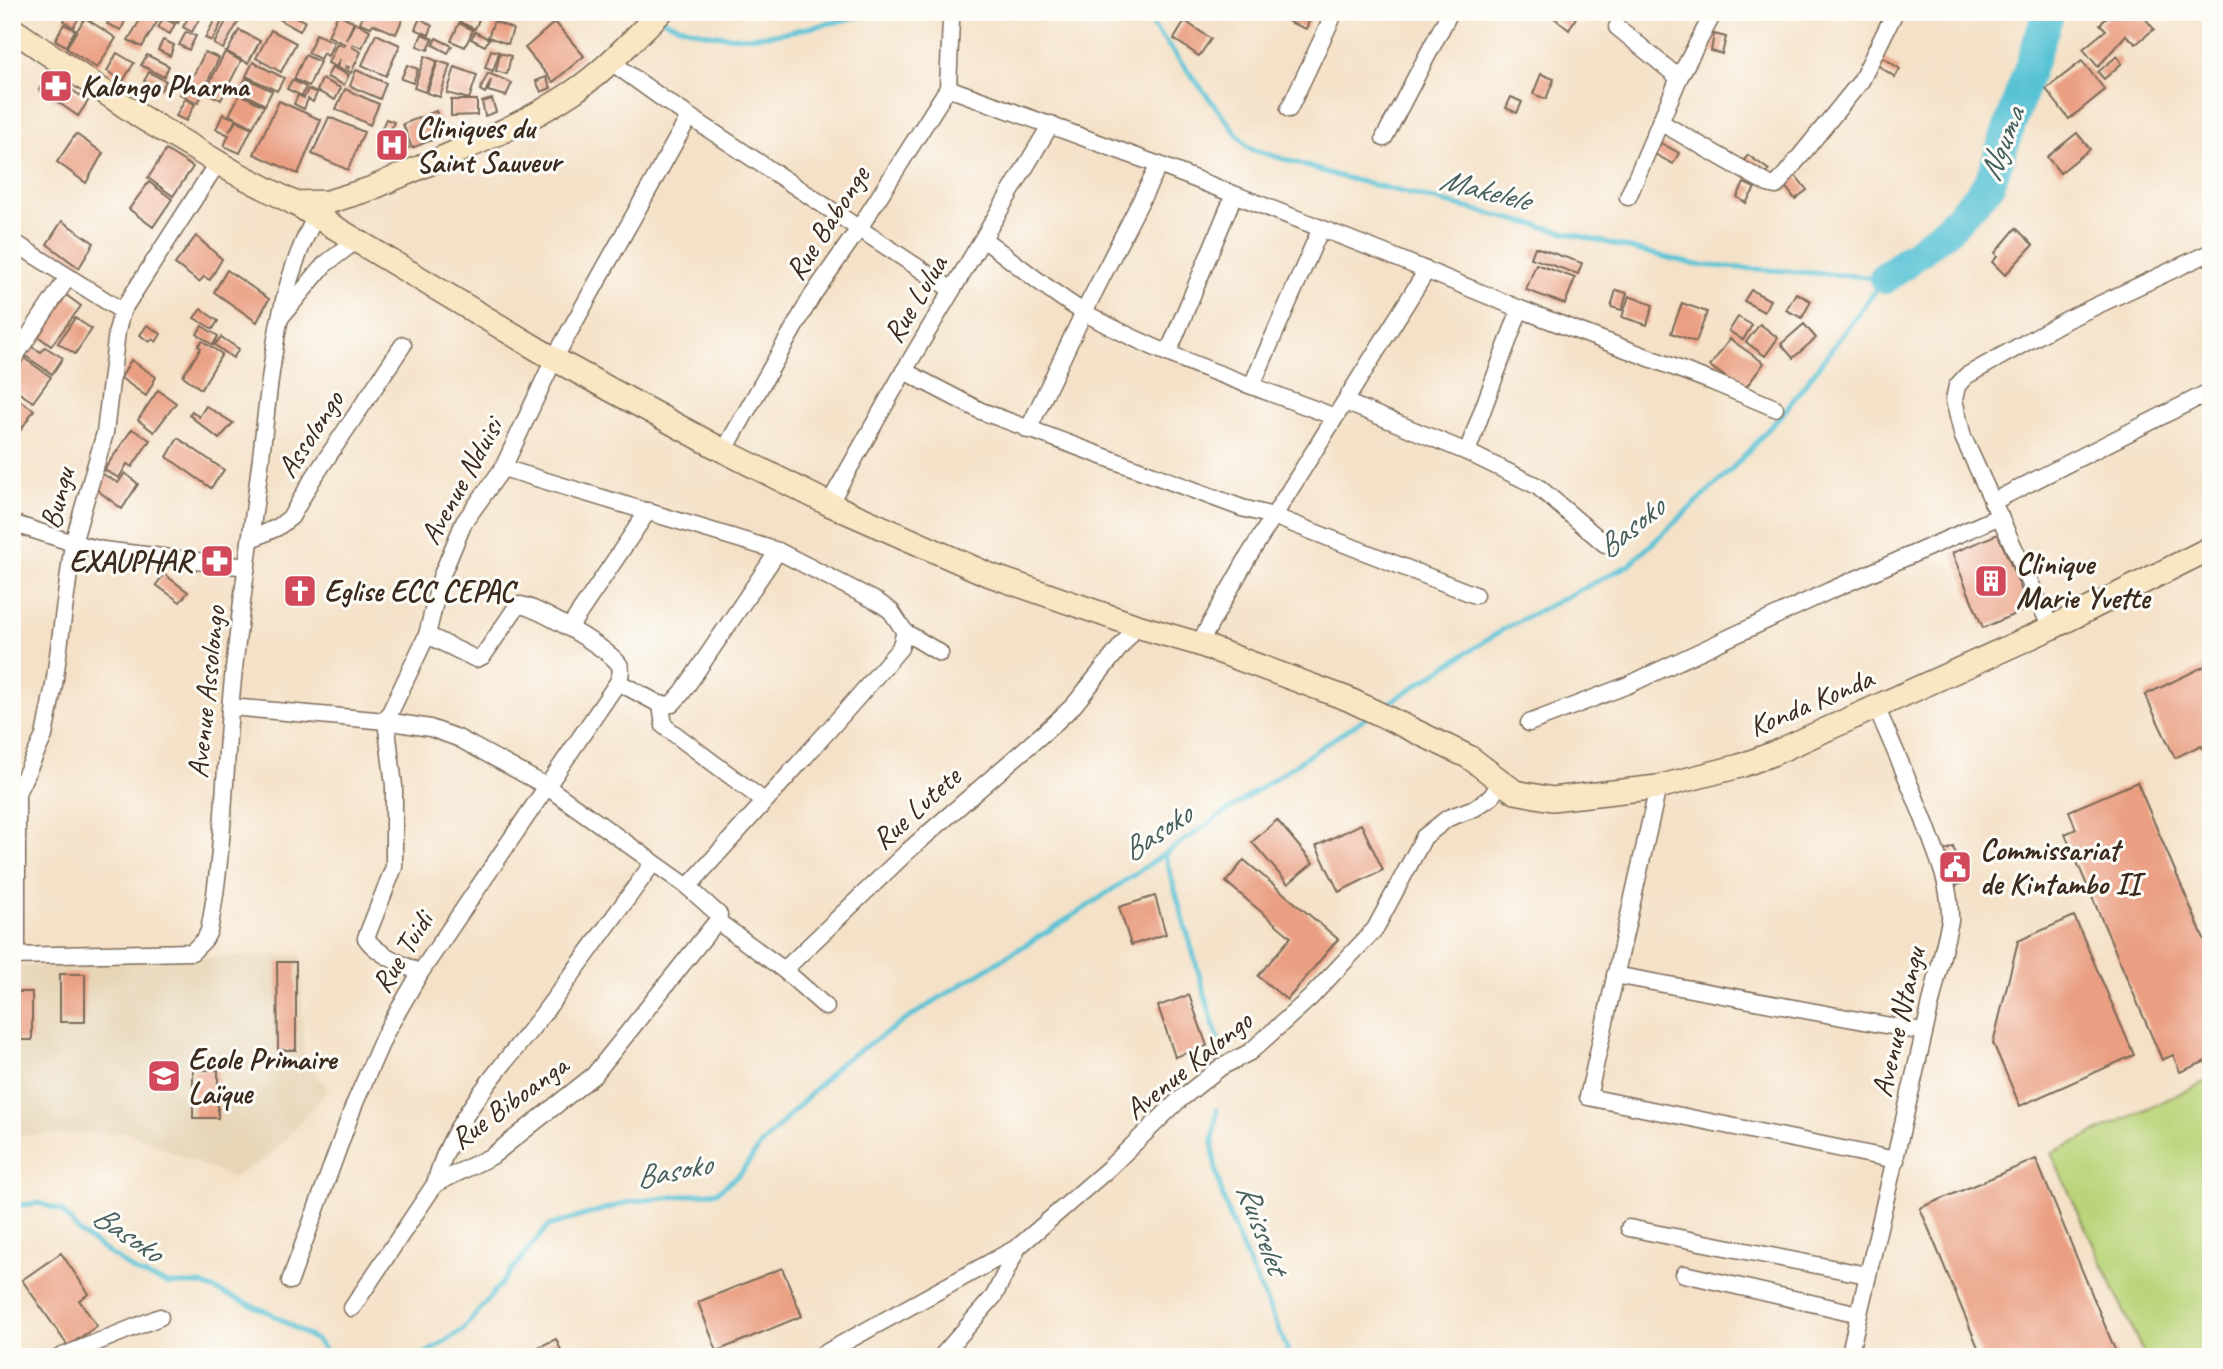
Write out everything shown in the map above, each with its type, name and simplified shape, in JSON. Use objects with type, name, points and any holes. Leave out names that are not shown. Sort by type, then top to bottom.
[{"type":"street","points":[[294,203],[316,204],[346,198],[541,111],[575,91],[661,12]]},
{"type":"street","points":[[1289,109],[1335,12]]},
{"type":"street","points":[[1384,138],[1450,12]]},
{"type":"street","points":[[1628,197],[1679,78],[1714,12]]},
{"type":"street","points":[[1660,122],[1768,184],[1776,186],[1861,81],[1895,12]]},
{"type":"street","name":"Rue Babonge","points":[[724,451],[812,296],[858,230],[948,88],[951,20]]},
{"type":"street","points":[[1616,27],[1679,78]]},
{"type":"street","name":"Konda Konda","points":[[12,29],[141,117],[294,203],[554,359],[724,451],[829,504],[987,574],[1137,626],[1199,644],[1348,699],[1469,757],[1515,792],[1552,799],[1658,788],[1740,766],[1877,709],[2051,628],[2211,548]]},
{"type":"street","points":[[610,61],[689,117],[952,290]]},
{"type":"street","points":[[948,88],[1159,165],[1775,408]]},
{"type":"street","name":"Avenue Nduisi","points":[[386,721],[427,635],[441,577],[464,522],[503,468],[554,359],[689,117]]},
{"type":"street","name":"Rue Lulua","points":[[829,504],[904,371],[1051,124]]},
{"type":"street","name":"Bungu","points":[[15,956],[15,794],[44,736],[54,685],[73,543],[105,433],[117,331],[122,311],[218,162]]},
{"type":"street","points":[[1028,430],[1159,165]]},
{"type":"street","points":[[1168,353],[1234,195]]},
{"type":"street","name":"Avenue Assolongo","points":[[15,956],[181,954],[192,952],[209,931],[221,838],[230,707],[280,319],[292,266],[316,216]]},
{"type":"street","points":[[1252,385],[1321,228]]},
{"type":"street","points":[[983,239],[1084,312],[1168,353],[1335,417]]},
{"type":"street","points":[[280,319],[324,264],[357,240]]},
{"type":"street","points":[[12,241],[122,311]]},
{"type":"street","points":[[2051,628],[1963,437],[1954,400],[1957,386],[1966,376],[2066,320],[2211,252]]},
{"type":"street","points":[[1199,644],[1273,516],[1427,270]]},
{"type":"street","points":[[12,361],[68,276]]},
{"type":"street","points":[[1467,452],[1520,309]]},
{"type":"street","name":"Assolongo","points":[[252,539],[278,527],[291,517],[312,480],[403,345]]},
{"type":"street","points":[[904,371],[966,405],[1028,430],[1242,508],[1273,516],[1475,595]]},
{"type":"street","points":[[1529,723],[1628,685],[1829,591],[1996,509],[2211,391]]},
{"type":"street","points":[[1345,402],[1467,452],[1537,486],[1605,544]]},
{"type":"street","points":[[503,468],[778,551],[878,602],[891,611],[905,632],[940,653]]},
{"type":"street","points":[[569,628],[648,511]]},
{"type":"street","points":[[12,523],[103,550],[247,567]]},
{"type":"street","points":[[427,635],[476,659],[483,656],[520,605],[528,606],[569,628],[619,664],[621,672],[618,682],[661,705],[672,704],[778,551]]},
{"type":"street","name":"Rue Lutete","points":[[784,970],[908,851],[1074,705],[1137,626]]},
{"type":"street","points":[[688,887],[838,722],[900,648],[905,632]]},
{"type":"street","name":"Rue Tuidi","points":[[290,1281],[354,1105],[386,1032],[420,973],[618,682]]},
{"type":"street","points":[[661,705],[664,726],[764,801]]},
{"type":"street","points":[[230,707],[386,721],[444,732],[546,786],[688,887],[718,918],[826,1007]]},
{"type":"street","name":"Avenue Ntangu","points":[[1849,1357],[1950,921],[1947,881],[1911,785],[1877,709]]},
{"type":"street","points":[[386,721],[394,786],[394,867],[366,938],[369,943],[420,973]]},
{"type":"street","name":"Avenue Kalongo","points":[[818,1357],[1018,1247],[1108,1169],[1178,1101],[1221,1068],[1250,1052],[1310,998],[1375,929],[1424,837],[1448,818],[1475,808],[1491,797],[1501,782]]},
{"type":"street","points":[[1658,788],[1588,1097],[1896,1160]]},
{"type":"street","name":"Rue Biboanga","points":[[435,1184],[439,1165],[468,1111],[653,863]]},
{"type":"street","name":"Rue Biboanga","points":[[435,1184],[492,1156],[594,1074],[718,918]]},
{"type":"street","points":[[1615,975],[1923,1032]]},
{"type":"street","points":[[352,1308],[435,1184]]},
{"type":"street","points":[[1629,1228],[1867,1275]]},
{"type":"street","points":[[941,1357],[994,1296],[1018,1247]]},
{"type":"street","points":[[1685,1275],[1858,1314]]},
{"type":"street","points":[[60,1357],[160,1317]]},
{"type":"shaded area","name":"Ecole Primaire Laïque","points":[[301,955],[304,1063],[329,1089],[271,1156],[232,1178],[128,1132],[12,1136],[12,967],[135,959]]},
{"type":"green space","points":[[2211,1079],[2211,1357],[2145,1357],[2051,1153]]},
{"type":"building","points":[[69,12],[80,17],[73,27],[64,21]]},
{"type":"building","points":[[112,12],[129,12],[121,30],[107,24]]},
{"type":"building","points":[[145,12],[152,12],[160,17],[142,47],[128,40]]},
{"type":"building","points":[[157,12],[183,12],[178,23]]},
{"type":"building","points":[[191,12],[203,12],[192,32],[183,27]]},
{"type":"building","points":[[219,12],[227,12],[212,41],[205,38]]},
{"type":"building","points":[[231,12],[241,17],[223,49],[214,44]]},
{"type":"building","points":[[284,12],[305,21],[300,31],[280,20]]},
{"type":"building","points":[[364,12],[389,12],[403,18],[396,34],[373,24],[371,27],[360,23]]},
{"type":"building","points":[[465,12],[480,17],[475,29],[460,22]]},
{"type":"building","points":[[1293,12],[1313,12],[1306,29],[1289,22]]},
{"type":"building","points":[[1555,12],[1579,12],[1569,30],[1553,17]]},
{"type":"building","points":[[2113,12],[2140,12],[2154,29],[2136,44],[2126,35],[2098,67],[2083,49],[2106,30],[2100,24]]},
{"type":"building","points":[[338,14],[354,22],[346,40],[355,22],[370,30],[362,48],[353,44],[352,47],[361,52],[351,73],[347,71],[349,67],[346,66],[344,71],[337,67],[340,59],[336,67],[328,63],[337,43],[343,46],[345,44],[328,36]]},
{"type":"building","points":[[85,18],[116,38],[97,68],[66,48]]},
{"type":"building","points":[[163,18],[175,24],[170,34],[158,28]]},
{"type":"building","points":[[420,18],[432,26],[429,35],[415,29]]},
{"type":"building","points":[[494,21],[513,29],[508,44],[488,37]]},
{"type":"building","points":[[1185,21],[1211,39],[1199,56],[1174,39]]},
{"type":"building","points":[[555,22],[584,56],[553,82],[525,48]]},
{"type":"building","points":[[459,23],[473,30],[465,47],[451,41]]},
{"type":"building","points":[[64,24],[75,30],[66,46],[55,40]]},
{"type":"building","points":[[239,30],[260,41],[248,63],[227,52]]},
{"type":"building","points":[[271,30],[296,43],[281,72],[256,58]]},
{"type":"building","points":[[186,32],[196,36],[189,50],[179,45]]},
{"type":"building","points":[[475,32],[489,39],[485,46],[471,39]]},
{"type":"building","points":[[316,34],[334,42],[328,56],[323,53],[320,59],[308,53]]},
{"type":"building","points":[[376,34],[400,45],[386,76],[362,65]]},
{"type":"building","points":[[422,34],[433,39],[428,50],[417,46]]},
{"type":"building","points":[[1714,34],[1726,37],[1722,54],[1711,51]]},
{"type":"building","points":[[436,38],[452,46],[448,53],[433,45]]},
{"type":"building","points":[[163,40],[174,45],[170,56],[158,50]]},
{"type":"building","points":[[491,50],[499,52],[493,71],[485,68]]},
{"type":"building","points":[[205,52],[219,58],[203,91],[189,84]]},
{"type":"building","points":[[225,52],[241,61],[221,100],[205,92]]},
{"type":"building","points":[[117,53],[134,63],[123,81],[107,71]]},
{"type":"building","points":[[500,53],[511,56],[507,74],[496,71]]},
{"type":"building","points":[[147,55],[169,66],[164,77],[141,65]]},
{"type":"building","points":[[305,55],[320,62],[309,86],[294,79]]},
{"type":"building","points":[[425,56],[437,61],[425,92],[414,88]]},
{"type":"building","points":[[1881,56],[1900,69],[1895,77],[1876,64]]},
{"type":"building","points":[[2117,56],[2122,63],[2104,79],[2098,72]]},
{"type":"building","points":[[438,61],[450,65],[440,97],[427,93]]},
{"type":"building","points":[[2082,61],[2105,90],[2069,119],[2046,89]]},
{"type":"building","points":[[253,62],[284,78],[277,91],[246,76]]},
{"type":"building","points":[[407,65],[418,69],[413,83],[401,79]]},
{"type":"building","points":[[332,67],[349,75],[344,85],[327,77]]},
{"type":"building","points":[[455,67],[477,75],[469,99],[447,93]]},
{"type":"building","points":[[356,70],[386,83],[380,99],[350,86]]},
{"type":"building","points":[[149,72],[166,81],[161,90],[144,81]]},
{"type":"building","points":[[488,73],[512,83],[506,96],[488,91],[491,80],[485,93],[480,90]]},
{"type":"building","points":[[49,74],[88,101],[78,116],[39,89]]},
{"type":"building","points":[[1541,74],[1554,79],[1546,99],[1533,94]]},
{"type":"building","points":[[546,77],[551,88],[541,92],[536,81]]},
{"type":"building","points":[[246,78],[272,91],[265,105],[239,91]]},
{"type":"building","points":[[322,79],[341,88],[335,100],[317,91]]},
{"type":"building","points":[[292,80],[306,87],[302,96],[287,89]]},
{"type":"building","points":[[185,84],[203,93],[198,103],[180,94]]},
{"type":"building","points":[[308,89],[317,93],[313,102],[308,99],[304,109],[294,104],[298,95],[304,98]]},
{"type":"building","points":[[345,89],[379,104],[370,125],[336,109]]},
{"type":"building","points":[[240,94],[264,106],[253,127],[229,115]]},
{"type":"building","points":[[1511,97],[1522,102],[1517,113],[1506,108]]},
{"type":"building","points":[[185,99],[195,104],[186,121],[176,116]]},
{"type":"building","points":[[492,99],[496,112],[485,116],[482,102]]},
{"type":"building","points":[[451,100],[477,100],[477,115],[451,116]]},
{"type":"building","points":[[279,101],[321,120],[298,174],[254,154]]},
{"type":"building","points":[[436,111],[445,135],[412,148],[403,124]]},
{"type":"building","points":[[223,114],[236,119],[229,132],[237,120],[252,128],[240,153],[224,146],[229,135],[216,129]]},
{"type":"building","points":[[329,117],[364,132],[348,170],[312,154]]},
{"type":"building","points":[[386,119],[394,122],[388,136],[380,132]]},
{"type":"building","points":[[403,132],[409,148],[388,156],[382,139]]},
{"type":"building","points":[[2077,133],[2090,149],[2060,173],[2047,157]]},
{"type":"building","points":[[76,134],[103,153],[86,183],[57,162]]},
{"type":"building","points":[[1661,143],[1679,153],[1673,164],[1655,154]]},
{"type":"building","points":[[166,150],[193,167],[173,196],[148,178]]},
{"type":"building","points":[[1748,155],[1769,170],[1763,178],[1742,163]]},
{"type":"building","points":[[1793,172],[1807,190],[1795,199],[1781,181]]},
{"type":"building","points":[[149,182],[172,199],[153,227],[129,209]]},
{"type":"building","points":[[1744,183],[1755,188],[1746,203],[1737,197]]},
{"type":"building","points":[[62,221],[94,243],[79,268],[47,244]]},
{"type":"building","points":[[2016,228],[2033,245],[2005,275],[1992,262],[1997,257],[1995,253]]},
{"type":"building","points":[[196,236],[222,259],[210,280],[204,277],[199,282],[175,264]]},
{"type":"building","points":[[1535,247],[1582,263],[1578,274],[1531,258]]},
{"type":"building","points":[[1536,264],[1575,278],[1565,304],[1526,290]]},
{"type":"building","points":[[227,270],[269,299],[257,322],[214,292]]},
{"type":"building","points":[[1616,290],[1627,293],[1622,310],[1611,307]]},
{"type":"building","points":[[1751,290],[1770,300],[1764,312],[1744,301]]},
{"type":"building","points":[[62,292],[81,306],[51,346],[34,333]]},
{"type":"building","points":[[1796,293],[1811,301],[1802,318],[1786,310]]},
{"type":"building","points":[[1629,296],[1653,305],[1647,325],[1622,317]]},
{"type":"building","points":[[1682,303],[1707,312],[1696,342],[1671,333]]},
{"type":"building","points":[[201,309],[218,321],[213,329],[194,318]]},
{"type":"building","points":[[1738,317],[1752,325],[1743,340],[1729,331]]},
{"type":"building","points":[[75,318],[92,329],[75,354],[58,343]]},
{"type":"building","points":[[1760,324],[1778,338],[1765,356],[1746,342]]},
{"type":"building","points":[[1804,324],[1816,338],[1793,358],[1781,344]]},
{"type":"building","points":[[147,325],[161,334],[156,342],[152,339],[149,342],[140,335]]},
{"type":"building","points":[[202,326],[218,336],[213,345],[197,334]]},
{"type":"building","points":[[221,337],[239,349],[233,358],[215,345]]},
{"type":"building","points":[[1730,339],[1764,363],[1744,390],[1710,366]]},
{"type":"building","points":[[202,341],[222,354],[201,389],[183,376],[201,348],[198,346]]},
{"type":"building","points":[[30,346],[41,352],[45,347],[63,358],[52,374],[21,353]]},
{"type":"building","points":[[21,356],[51,377],[33,402],[12,388],[12,371]]},
{"type":"building","points":[[131,360],[156,377],[146,396],[121,378]]},
{"type":"building","points":[[158,390],[176,403],[154,432],[138,420]]},
{"type":"building","points":[[12,395],[34,410],[18,434],[12,430]]},
{"type":"building","points":[[206,406],[233,423],[219,439],[189,415],[192,411],[199,417]]},
{"type":"building","points":[[132,429],[150,440],[132,467],[127,464],[119,478],[104,470]]},
{"type":"building","points":[[178,438],[224,470],[211,488],[167,457]]},
{"type":"building","points":[[99,472],[118,483],[125,473],[138,484],[122,509],[92,486]]},
{"type":"building","name":"Clinique Marie Yvette","points":[[1998,534],[2029,608],[1983,628],[1952,553]]},
{"type":"building","points":[[164,574],[188,592],[180,602],[156,585]]},
{"type":"building","points":[[2211,663],[2211,766],[2201,745],[2175,758],[2145,695]]},
{"type":"building","points":[[2137,782],[2211,955],[2211,1059],[2180,1072],[2173,1055],[2162,1060],[2065,834],[2076,829],[2069,811]]},
{"type":"building","points":[[1277,820],[1313,863],[1288,884],[1252,842]]},
{"type":"building","points":[[1361,824],[1383,870],[1339,892],[1316,846]]},
{"type":"building","name":"Commissariat de Kintambo II","points":[[1953,847],[1967,881],[1956,886],[1942,852]]},
{"type":"building","points":[[1244,860],[1338,939],[1287,1000],[1258,976],[1291,937],[1226,882]]},
{"type":"building","points":[[1155,896],[1166,934],[1131,945],[1119,907]]},
{"type":"building","points":[[2074,916],[2134,1055],[2020,1106],[1993,1043],[2018,941]]},
{"type":"building","points":[[277,962],[296,962],[296,1050],[278,1050]]},
{"type":"building","points":[[60,974],[85,974],[85,1022],[60,1022]]},
{"type":"building","points":[[12,992],[32,992],[32,1040],[12,1040]]},
{"type":"building","points":[[1189,995],[1207,1046],[1175,1057],[1158,1006]]},
{"type":"building","points":[[193,1070],[218,1070],[218,1118],[193,1118]]},
{"type":"building","points":[[2036,1159],[2118,1357],[1982,1357],[1920,1208]]},
{"type":"building","points":[[61,1253],[89,1294],[79,1300],[97,1326],[68,1346],[22,1280]]},
{"type":"building","points":[[782,1268],[802,1316],[717,1351],[698,1302]]},
{"type":"building","points":[[556,1339],[564,1357],[532,1357],[530,1351]]},
{"type":"waterway","name":"Makelele","points":[[662,19],[703,33],[741,37],[800,30],[875,12]]},
{"type":"waterway","name":"Makelele","points":[[1142,12],[1248,148],[1338,176],[1697,265],[1885,278]]},
{"type":"waterway","name":"Nguma","points":[[1885,278],[1949,228],[1989,185],[2049,12]]},
{"type":"waterway","name":"Basoko","points":[[1381,708],[1507,627],[1629,565],[1728,473],[1784,412],[1885,278]]},
{"type":"waterway","name":"Basoko","points":[[420,1357],[463,1330],[548,1226],[629,1202],[717,1192],[740,1174],[760,1146],[840,1063],[1082,910],[1370,715]]},
{"type":"waterway","name":"Ruisselet","points":[[1165,855],[1218,1040]]},
{"type":"waterway","name":"Ruisselet","points":[[1217,1110],[1213,1148],[1224,1201],[1290,1357]]},
{"type":"waterway","name":"Basoko","points":[[12,1206],[39,1203],[62,1211],[81,1234],[138,1273],[168,1284],[201,1284],[270,1313],[317,1341],[330,1357]]},
{"type":"place","name":"Kalongo Pharma","points":[[56,86]]},
{"type":"place","name":"Cliniques du Saint Sauveur","points":[[392,145]]},
{"type":"place","name":"EXAUPHAR","points":[[217,561]]},
{"type":"place","name":"Clinique Marie Yvette","points":[[1991,581]]},
{"type":"place","name":"Eglise ECC CEPAC","points":[[300,591]]},
{"type":"place","name":"Commissariat de Kintambo II","points":[[1955,867]]},
{"type":"place","name":"Ecole Primaire Laïque","points":[[164,1076]]}]
